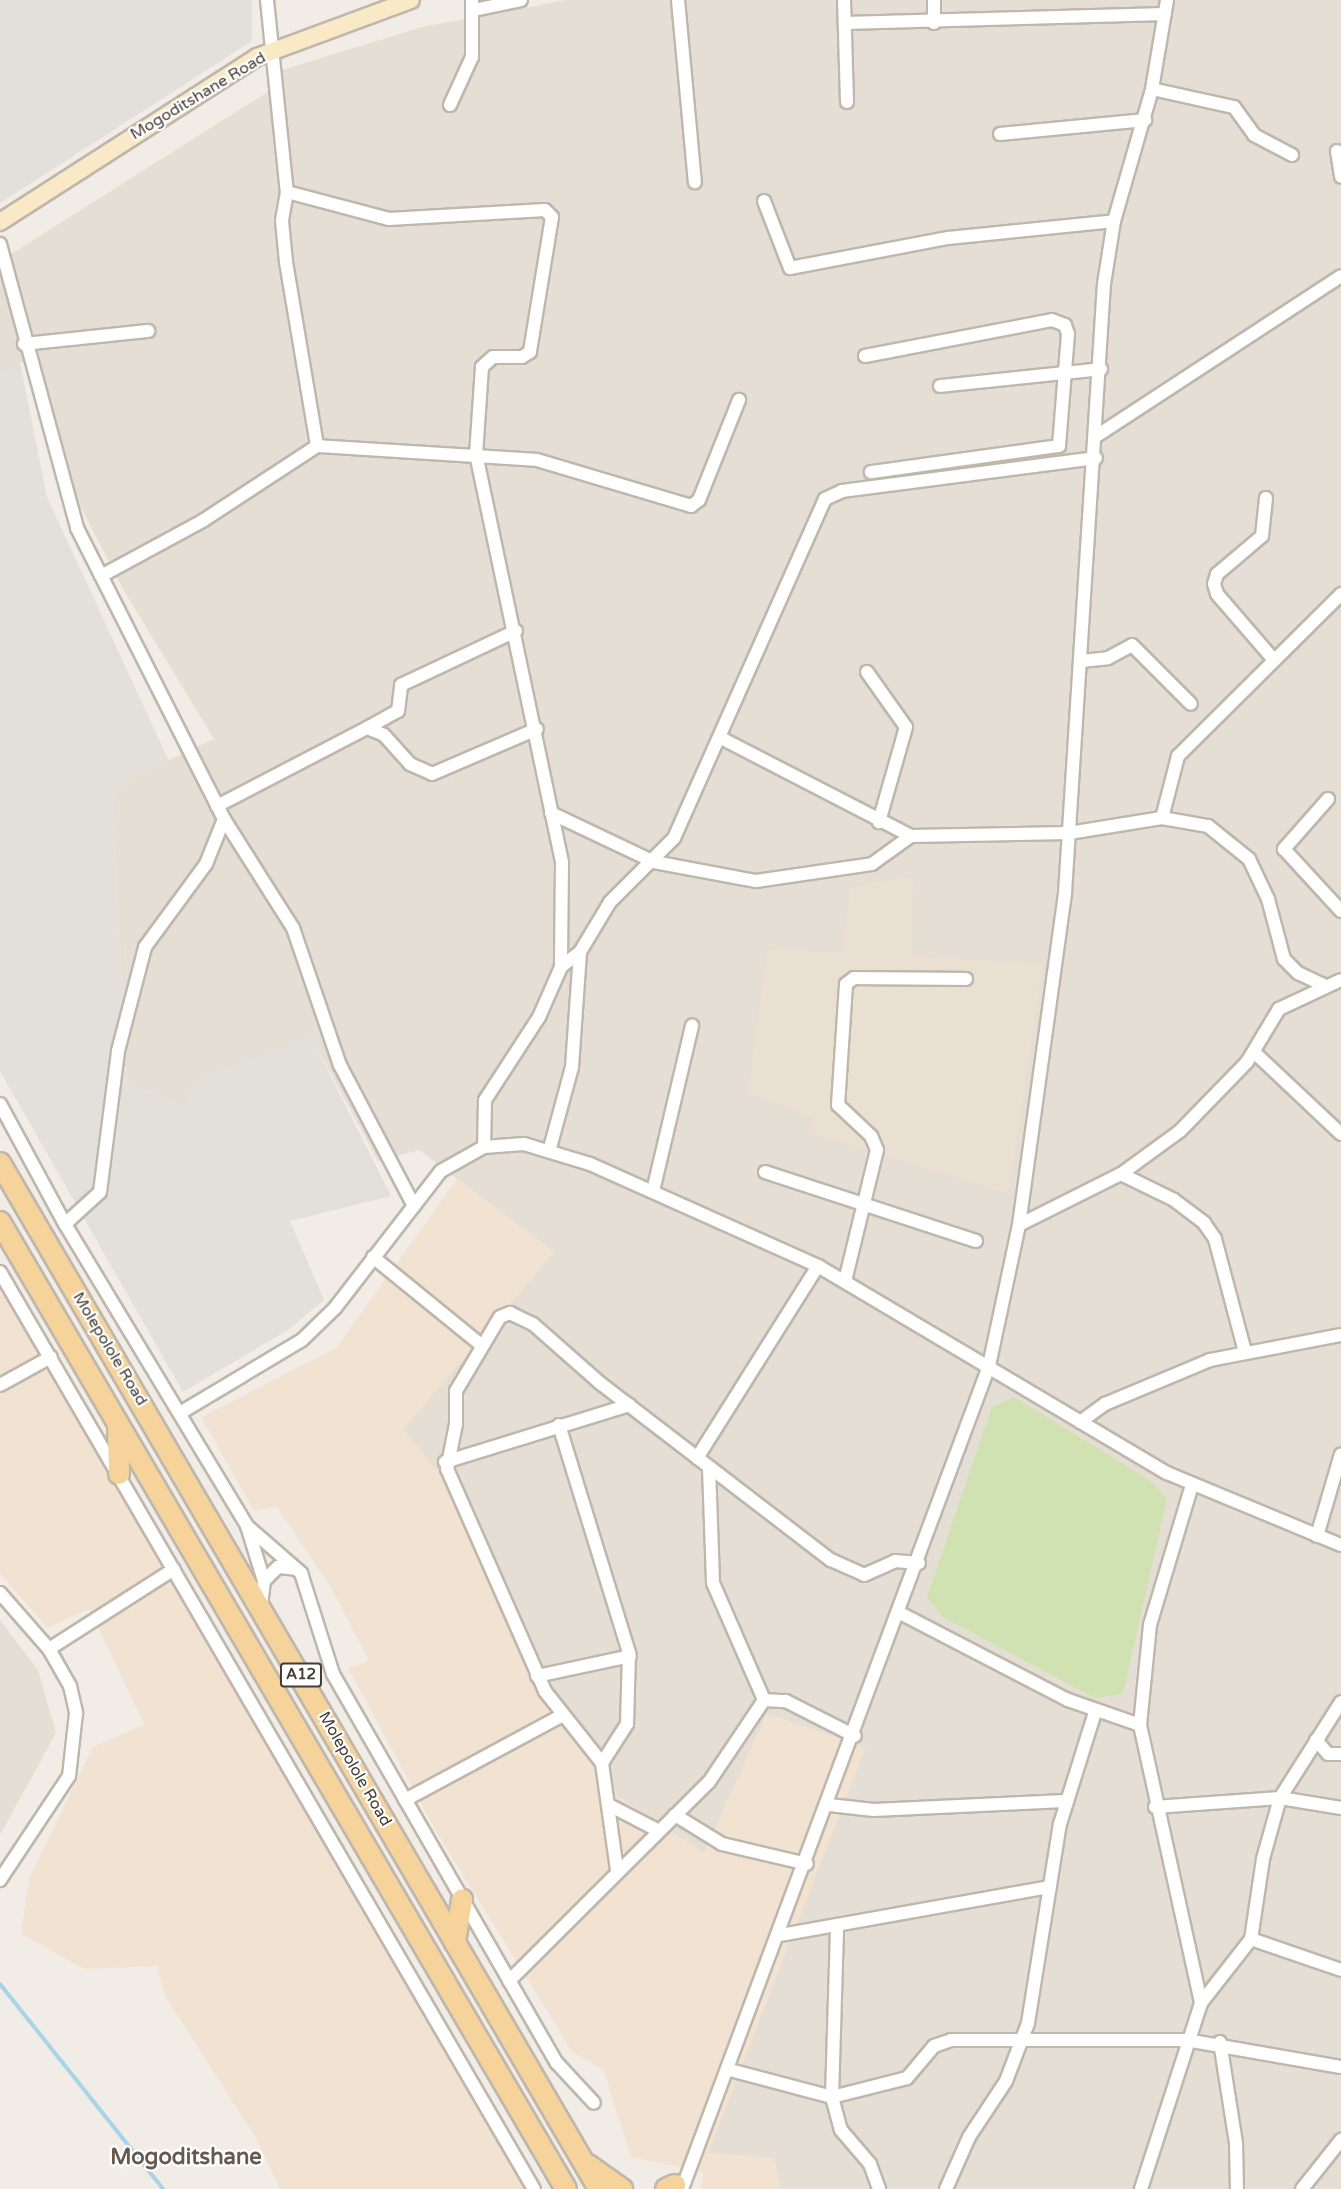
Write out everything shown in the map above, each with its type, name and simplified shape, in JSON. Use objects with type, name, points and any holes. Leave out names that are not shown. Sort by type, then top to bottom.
[{"type":"main road","name":"Mogoditshane Road","points":[[0,222],[268,52],[411,0]]},
{"type":"main road","name":"Molepolole Road","points":[[0,1163],[261,1606],[599,2189]]},
{"type":"main road","name":"Molepolole Road","points":[[0,1222],[368,1847],[566,2189]]},
{"type":"main road","points":[[118,1421],[119,1474]]},
{"type":"main road","points":[[361,1778],[377,1835],[368,1847]]},
{"type":"main road","points":[[455,1942],[462,1900]]},
{"type":"main road","points":[[584,2162],[622,2189]]},
{"type":"street","points":[[267,0],[268,52],[287,192],[282,221],[286,262],[317,446]]},
{"type":"street","points":[[450,105],[472,57],[473,5],[520,0]]},
{"type":"street","points":[[678,0],[696,182]]},
{"type":"street","points":[[844,0],[847,102]]},
{"type":"street","points":[[933,22],[934,0]]},
{"type":"street","points":[[674,2188],[691,2166],[730,2070],[919,1563],[989,1366],[1019,1225],[1069,833],[1098,435],[1104,284],[1114,221],[1145,120],[1152,89],[1167,0]]},
{"type":"street","points":[[845,22],[933,22],[1165,14]]},
{"type":"street","points":[[1152,89],[1234,108],[1254,135],[1292,155]]},
{"type":"street","points":[[1000,134],[1145,120]]},
{"type":"street","points":[[1337,151],[1341,177]]},
{"type":"street","points":[[287,192],[389,219],[550,213],[548,267],[530,352],[484,362],[476,454],[537,729],[564,884],[561,967],[539,1017],[485,1100],[484,1147]]},
{"type":"street","points":[[764,201],[790,268],[948,238],[1114,221]]},
{"type":"street","points":[[0,244],[61,486],[101,576],[217,806],[293,928],[340,1065],[414,1206]]},
{"type":"street","points":[[1098,435],[1341,276]]},
{"type":"street","points":[[865,356],[1052,320],[1065,325],[1068,334],[1059,446],[871,472]]},
{"type":"street","points":[[24,344],[148,331]]},
{"type":"street","points":[[940,386],[1065,370],[1101,369]]},
{"type":"street","points":[[101,576],[204,520],[317,446],[476,454],[574,467],[691,506],[699,500],[739,400]]},
{"type":"street","points":[[561,967],[580,952],[610,902],[654,862],[674,838],[721,738],[825,499],[842,491],[1096,458]]},
{"type":"street","points":[[1266,498],[1262,536],[1217,574],[1214,584],[1217,594],[1274,660]]},
{"type":"street","points":[[1162,818],[1179,756],[1341,594]]},
{"type":"street","points":[[217,806],[398,711],[401,685],[516,631]]},
{"type":"street","points":[[1081,661],[1108,658],[1132,645],[1191,704]]},
{"type":"street","points":[[867,672],[906,727],[879,822]]},
{"type":"street","points":[[368,728],[384,735],[410,764],[432,774],[537,729]]},
{"type":"street","points":[[721,738],[879,822],[911,836],[1069,833],[1162,818],[1189,819],[1235,844],[1265,891],[1284,959],[1298,973],[1326,986]]},
{"type":"street","points":[[1328,799],[1284,849],[1341,911]]},
{"type":"street","points":[[551,813],[654,862],[726,878],[785,880],[872,864],[911,836]]},
{"type":"street","points":[[66,1224],[100,1192],[118,1051],[145,947],[206,864],[224,819]]},
{"type":"street","points":[[550,1148],[572,1068],[580,952]]},
{"type":"street","points":[[845,1281],[867,1204],[877,1150],[871,1136],[838,1105],[846,984],[854,978],[966,979]]},
{"type":"street","points":[[1019,1225],[1121,1174],[1201,1115],[1255,1053],[1279,1009],[1341,980]]},
{"type":"street","points":[[653,1191],[692,1026]]},
{"type":"street","points":[[1255,1053],[1341,1134]]},
{"type":"street","points":[[0,1104],[66,1224],[247,1526],[264,1581],[261,1606]]},
{"type":"street","points":[[180,1413],[302,1340],[335,1308],[441,1171],[484,1147],[550,1148],[653,1191],[818,1266],[1080,1422],[1192,1485],[1341,1545]]},
{"type":"street","points":[[765,1172],[976,1241]]},
{"type":"street","points":[[1121,1174],[1174,1200],[1204,1223],[1215,1239],[1245,1352]]},
{"type":"street","points":[[373,1257],[480,1344]]},
{"type":"street","points":[[697,1458],[818,1266]]},
{"type":"street","points":[[0,1272],[346,1861],[534,2189]]},
{"type":"street","points":[[617,1870],[602,1764],[563,1715],[537,1676],[445,1462],[456,1424],[456,1391],[480,1344],[500,1317],[521,1316],[697,1458],[852,1571],[874,1574],[895,1561],[919,1563]]},
{"type":"street","points":[[1080,1422],[1105,1404],[1163,1378],[1245,1352],[1341,1335]]},
{"type":"street","points":[[0,1385],[51,1357]]},
{"type":"street","points":[[445,1462],[629,1405]]},
{"type":"street","points":[[559,1425],[630,1656],[627,1724],[602,1764]]},
{"type":"street","points":[[1317,1536],[1341,1454]]},
{"type":"street","points":[[709,1467],[713,1583],[764,1700]]},
{"type":"street","points":[[1192,1485],[1150,1625],[1140,1725],[1155,1807],[1201,2003]]},
{"type":"street","points":[[247,1526],[297,1569],[333,1674],[508,1982],[557,2063],[594,2103]]},
{"type":"street","points":[[264,1581],[278,1567],[297,1569]]},
{"type":"street","points":[[49,1649],[174,1569]]},
{"type":"street","points":[[0,1593],[49,1649],[74,1702],[73,1766],[0,1880]]},
{"type":"street","points":[[900,1613],[1095,1712],[1140,1725]]},
{"type":"street","points":[[537,1676],[630,1656]]},
{"type":"street","points":[[508,1982],[657,1830],[721,1769],[753,1709],[764,1700],[786,1701],[855,1736]]},
{"type":"street","points":[[1142,2188],[1186,2040],[1201,2003],[1251,1939],[1263,1859],[1280,1798],[1341,1702]]},
{"type":"street","points":[[946,2189],[969,2137],[1006,2081],[1033,2002],[1065,1801],[1095,1712]]},
{"type":"street","points":[[405,1800],[563,1715]]},
{"type":"street","points":[[1316,1740],[1328,1754],[1341,1754]]},
{"type":"street","points":[[1155,1807],[1280,1798],[1341,1808]]},
{"type":"street","points":[[829,1805],[874,1810],[1065,1801]]},
{"type":"street","points":[[609,1805],[657,1830]]},
{"type":"street","points":[[675,1815],[722,1844],[807,1864]]},
{"type":"street","points":[[346,1861],[368,1847]]},
{"type":"street","points":[[780,1935],[837,1929],[1050,1887]]},
{"type":"street","points":[[837,1929],[832,2097],[841,2130],[870,2164],[879,2189]]},
{"type":"street","points":[[1251,1939],[1341,1970]]},
{"type":"street","points":[[730,2070],[832,2097],[907,2078],[942,2041],[1020,2043],[1186,2040],[1220,2042],[1341,2067]]},
{"type":"street","points":[[1220,2042],[1241,2189]]},
{"type":"street","points":[[1302,2189],[1341,2139]]},
{"type":"shaded area","points":[[0,0],[252,0],[252,41],[0,203]]},
{"type":"shaded area","points":[[566,0],[1341,0],[1341,2189],[780,2189],[774,2158],[707,2153],[865,1748],[767,1714],[704,1853],[618,1797],[553,1687],[474,1513],[402,1430],[554,1252],[419,1150],[378,1161],[311,1037],[185,1106],[127,1084],[113,799],[129,779],[214,739],[123,589],[77,500],[37,353],[0,375],[0,261],[280,84],[279,71],[422,27]]},
{"type":"shaded area","points":[[20,363],[47,497],[169,761],[129,779],[113,799],[127,1084],[185,1106],[194,1079],[311,1037],[391,1196],[290,1221],[324,1300],[288,1330],[183,1392],[0,1071],[0,375]]},
{"type":"shaded area","points":[[913,876],[912,956],[1043,964],[1008,1193],[808,1132],[814,1117],[748,1093],[768,949],[842,953],[851,887]]},
{"type":"shaded area","points":[[457,1179],[554,1252],[403,1430],[474,1513],[553,1687],[618,1797],[704,1853],[767,1714],[865,1748],[708,2153],[774,2158],[780,2189],[701,2189],[703,2172],[631,2157],[603,2069],[573,2053],[437,1833],[348,1668],[369,1661],[333,1591],[277,1507],[254,1511],[201,1417],[336,1348]]},
{"type":"shaded area","points":[[0,1288],[524,2189],[280,2189],[256,2138],[165,1996],[157,1966],[84,1969],[21,1934],[29,1879],[92,1748],[144,1724],[89,1609],[48,1628],[0,1574]]},
{"type":"shaded area","points":[[0,1620],[38,1670],[56,1733],[0,1835]]},
{"type":"green space","points":[[1014,1397],[1151,1481],[1167,1499],[1123,1694],[1095,1698],[943,1617],[927,1597],[992,1407]]},
{"type":"waterway","points":[[0,1984],[163,2189]]},
{"type":"district","name":"Mogoditshane","points":[[186,2158]]}]
